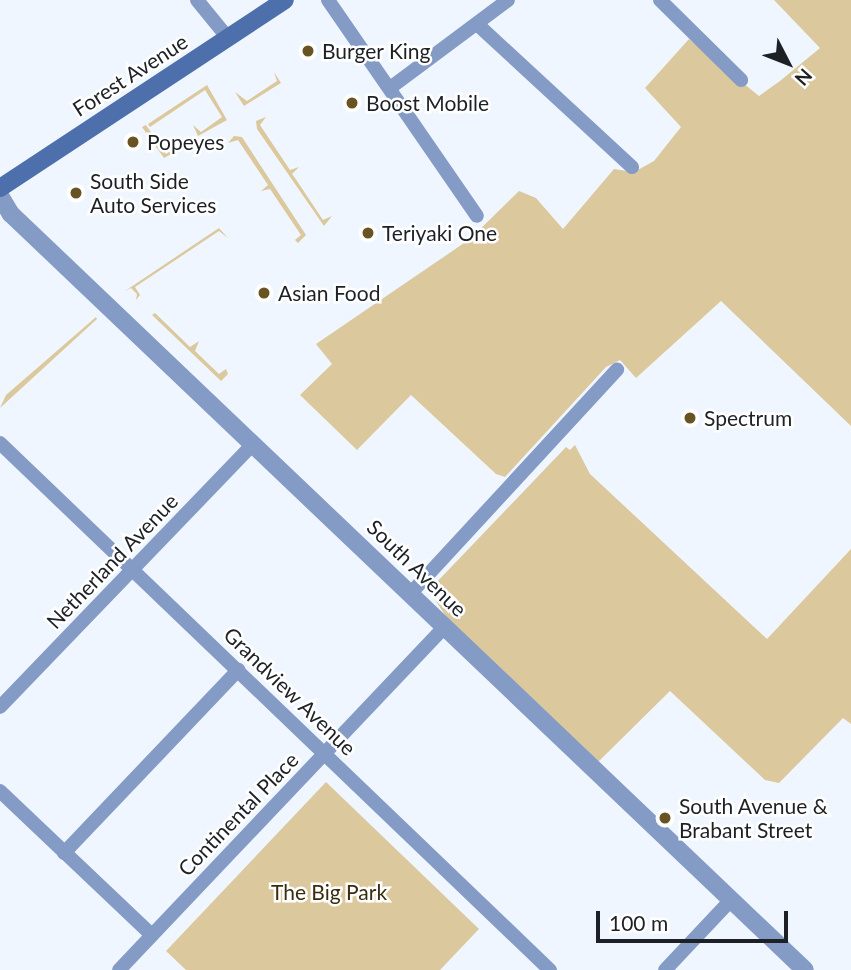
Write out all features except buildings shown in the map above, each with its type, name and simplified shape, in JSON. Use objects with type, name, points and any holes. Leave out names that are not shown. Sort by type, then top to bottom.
[{"type":"main road","name":"Forest Avenue","points":[[0,188],[285,0]]},
{"type":"street","points":[[197,0],[228,38]]},
{"type":"street","points":[[328,0],[477,216]]},
{"type":"street","points":[[390,88],[508,0]]},
{"type":"street","points":[[660,0],[741,80]]},
{"type":"street","points":[[477,24],[632,167]]},
{"type":"street","name":"South Avenue","points":[[0,196],[11,214],[805,970]]},
{"type":"street","points":[[411,593],[617,370]]},
{"type":"street","name":"Grandview Avenue","points":[[0,443],[550,970]]},
{"type":"street","name":"Netherland Avenue","points":[[0,707],[253,444]]},
{"type":"street","name":"Continental Place","points":[[119,970],[445,626]]},
{"type":"street","points":[[64,853],[238,670]]},
{"type":"street","points":[[0,791],[152,935]]},
{"type":"street","points":[[665,970],[731,900]]},
{"type":"green space","points":[[774,0],[851,0],[851,426],[721,301],[636,378],[620,360],[606,367],[505,477],[496,474],[411,395],[357,450],[300,395],[332,364],[316,344],[470,239],[519,191],[536,198],[563,229],[614,169],[634,172],[654,161],[681,127],[645,88],[689,39],[759,96],[820,48]]},
{"type":"green space","points":[[274,72],[281,83],[244,106],[235,92],[247,101],[277,81]]},
{"type":"green space","points":[[207,85],[227,120],[198,136],[193,125],[201,132],[222,117],[205,90],[150,127],[148,124]]},
{"type":"green space","points":[[266,117],[260,125],[290,170],[299,167],[292,174],[323,220],[332,216],[324,226],[257,129],[256,121]]},
{"type":"green space","points":[[146,125],[166,154],[184,143],[186,146],[164,158],[142,127]]},
{"type":"green space","points":[[234,136],[242,137],[306,235],[298,243],[295,240],[301,235],[270,189],[261,191],[268,185],[238,140],[228,143]]},
{"type":"green space","points":[[219,228],[228,238],[219,231],[135,287],[140,295],[136,300],[137,294],[131,288],[125,291]]},
{"type":"green space","points":[[155,313],[190,347],[199,341],[195,351],[219,374],[226,369],[228,374],[221,381],[152,315]]},
{"type":"green space","points":[[96,317],[97,319],[0,408],[6,395]]},
{"type":"green space","points":[[575,445],[590,474],[767,639],[851,549],[851,724],[843,718],[779,783],[765,780],[670,691],[597,763],[450,622],[433,597],[434,585],[566,447],[570,450]]},
{"type":"green space","name":"The Big Park","points":[[326,782],[479,929],[440,970],[186,970],[166,951]]},
{"type":"place","name":"Burger King","points":[[308,51]]},
{"type":"place","name":"Boost Mobile","points":[[352,103]]},
{"type":"place","name":"Popeyes","points":[[133,142]]},
{"type":"place","name":"South Side Auto Services","points":[[76,193]]},
{"type":"place","name":"Teriyaki One","points":[[368,233]]},
{"type":"place","name":"Asian Food","points":[[264,293]]},
{"type":"place","name":"Spectrum","points":[[690,418]]},
{"type":"place","name":"South Avenue & Brabant Street","points":[[665,818]]}]
